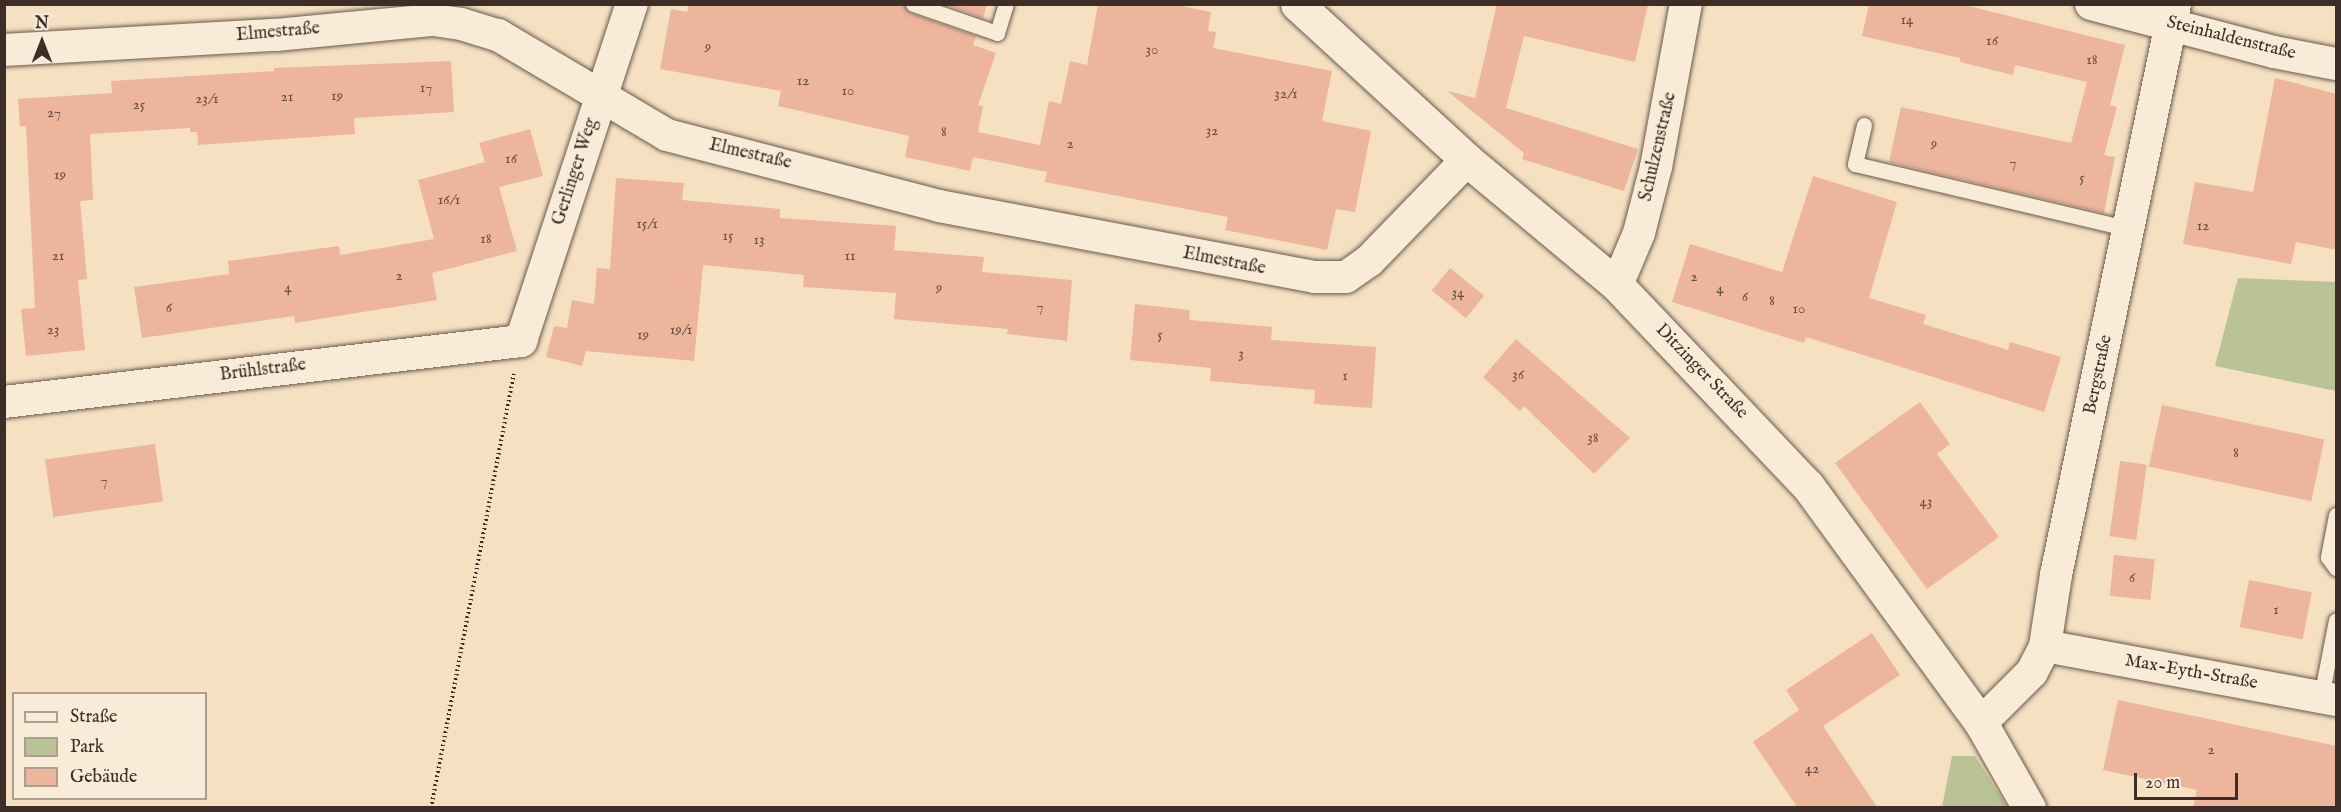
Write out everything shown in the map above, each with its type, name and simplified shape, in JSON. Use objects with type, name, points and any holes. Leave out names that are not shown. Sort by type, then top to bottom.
[{"type":"street","name":"Gerlinger Weg","points":[[521,341],[632,4]]},
{"type":"street","name":"Ditzinger Straße","points":[[1296,4],[1467,160],[1617,285],[1808,486],[1981,723],[2029,807]]},
{"type":"street","name":"Schulzenstraße","points":[[1617,285],[1639,233],[1656,167],[1686,4]]},
{"type":"street","name":"Steinhaldenstraße","points":[[2091,4],[2172,14],[2274,52],[2337,64]]},
{"type":"street","name":"Bergstraße","points":[[1981,723],[2032,672],[2045,646],[2056,575],[2172,14]]},
{"type":"street","name":"Elmestraße","points":[[4,50],[276,35],[433,20],[498,35],[667,135],[939,206],[1315,277],[1346,277],[1369,261],[1467,160]]},
{"type":"street","name":"Brühlstraße","points":[[4,402],[521,341]]},
{"type":"street","name":"Max-Eyth-Straße","points":[[2045,646],[2329,698]]},
{"type":"lane","points":[[913,4],[997,33],[1006,4]]},
{"type":"lane","points":[[1864,125],[1855,164],[2129,229]]},
{"type":"lane","points":[[2337,515],[2328,557],[2337,568]]},
{"type":"lane","points":[[2329,698],[2337,620]]},
{"type":"path","points":[[431,807],[521,341]]},
{"type":"green space","points":[[2238,278],[2336,282],[2336,391],[2215,366]]},
{"type":"green space","points":[[1952,756],[1975,756],[2007,807],[1942,807]]},
{"type":"building","points":[[689,4],[903,4],[910,13],[976,36],[973,45],[996,53],[978,105],[983,106],[978,132],[1040,145],[1049,101],[1061,104],[1070,61],[1087,65],[1098,4],[1172,4],[1211,12],[1208,31],[1216,32],[1213,48],[1332,71],[1322,121],[1371,131],[1355,212],[1336,209],[1327,250],[1225,230],[1228,217],[1045,182],[1047,172],[973,157],[970,171],[905,157],[909,136],[778,106],[781,91],[660,69],[671,9],[687,12]]},
{"type":"building","points":[[944,4],[987,4],[983,18]]},
{"type":"building","points":[[1497,4],[1648,4],[1635,62],[1524,36],[1506,108],[1638,149],[1624,191],[1522,159],[1524,153],[1447,91],[1475,98]]},
{"type":"building","points":[[1869,4],[1961,4],[2125,45],[2110,105],[2117,107],[2104,155],[2115,157],[2104,213],[1889,162],[1901,107],[2071,143],[2087,82],[2015,65],[2013,75],[1960,62],[1960,58],[1862,36]]},
{"type":"building","points":[[451,61],[454,112],[354,118],[355,134],[198,145],[197,132],[190,132],[190,128],[90,134],[93,200],[80,201],[87,279],[78,280],[85,350],[26,356],[21,309],[35,308],[26,126],[20,126],[18,99],[112,93],[111,81],[274,71],[274,68]]},
{"type":"building","points":[[2275,78],[2337,94],[2337,250],[2296,242],[2291,264],[2183,244],[2195,182],[2253,192]]},
{"type":"building","points":[[530,129],[543,176],[499,187],[517,251],[432,273],[437,300],[295,323],[294,316],[142,338],[134,287],[229,274],[228,261],[339,246],[340,255],[434,239],[418,180],[485,162],[479,143]]},
{"type":"building","points":[[1813,176],[1897,202],[1869,298],[1926,315],[1923,324],[2008,350],[2010,342],[2061,357],[2044,412],[1806,337],[1804,343],[1672,302],[1690,244],[1782,272]]},
{"type":"building","points":[[616,178],[684,183],[682,200],[780,209],[780,218],[896,226],[894,250],[984,257],[982,272],[1072,280],[1067,341],[1007,334],[1008,329],[894,319],[896,293],[803,287],[804,275],[703,265],[694,361],[586,351],[582,366],[546,357],[554,326],[567,328],[572,300],[594,304],[597,268],[610,269]]},
{"type":"building","points":[[1450,268],[1484,296],[1466,318],[1432,291]]},
{"type":"building","points":[[1135,304],[1190,310],[1189,320],[1272,327],[1271,340],[1376,347],[1372,408],[1314,404],[1315,390],[1210,381],[1211,368],[1130,360]]},
{"type":"building","points":[[1516,339],[1630,438],[1594,474],[1524,406],[1520,411],[1483,377]]},
{"type":"building","points":[[1920,402],[1950,444],[1937,454],[1999,537],[1927,589],[1835,463]]},
{"type":"building","points":[[2162,405],[2324,440],[2311,501],[2149,467]]},
{"type":"building","points":[[155,444],[163,501],[53,517],[45,459]]},
{"type":"building","points":[[2120,461],[2147,465],[2136,540],[2109,536]]},
{"type":"building","points":[[2114,555],[2155,559],[2150,600],[2110,596]]},
{"type":"building","points":[[2249,580],[2312,592],[2303,639],[2240,627]]},
{"type":"building","points":[[1872,633],[1900,675],[1823,726],[1877,807],[1797,807],[1753,742],[1799,710],[1786,690]]},
{"type":"building","points":[[2118,700],[2337,746],[2337,807],[2193,807],[2197,790],[2103,770]]}]
